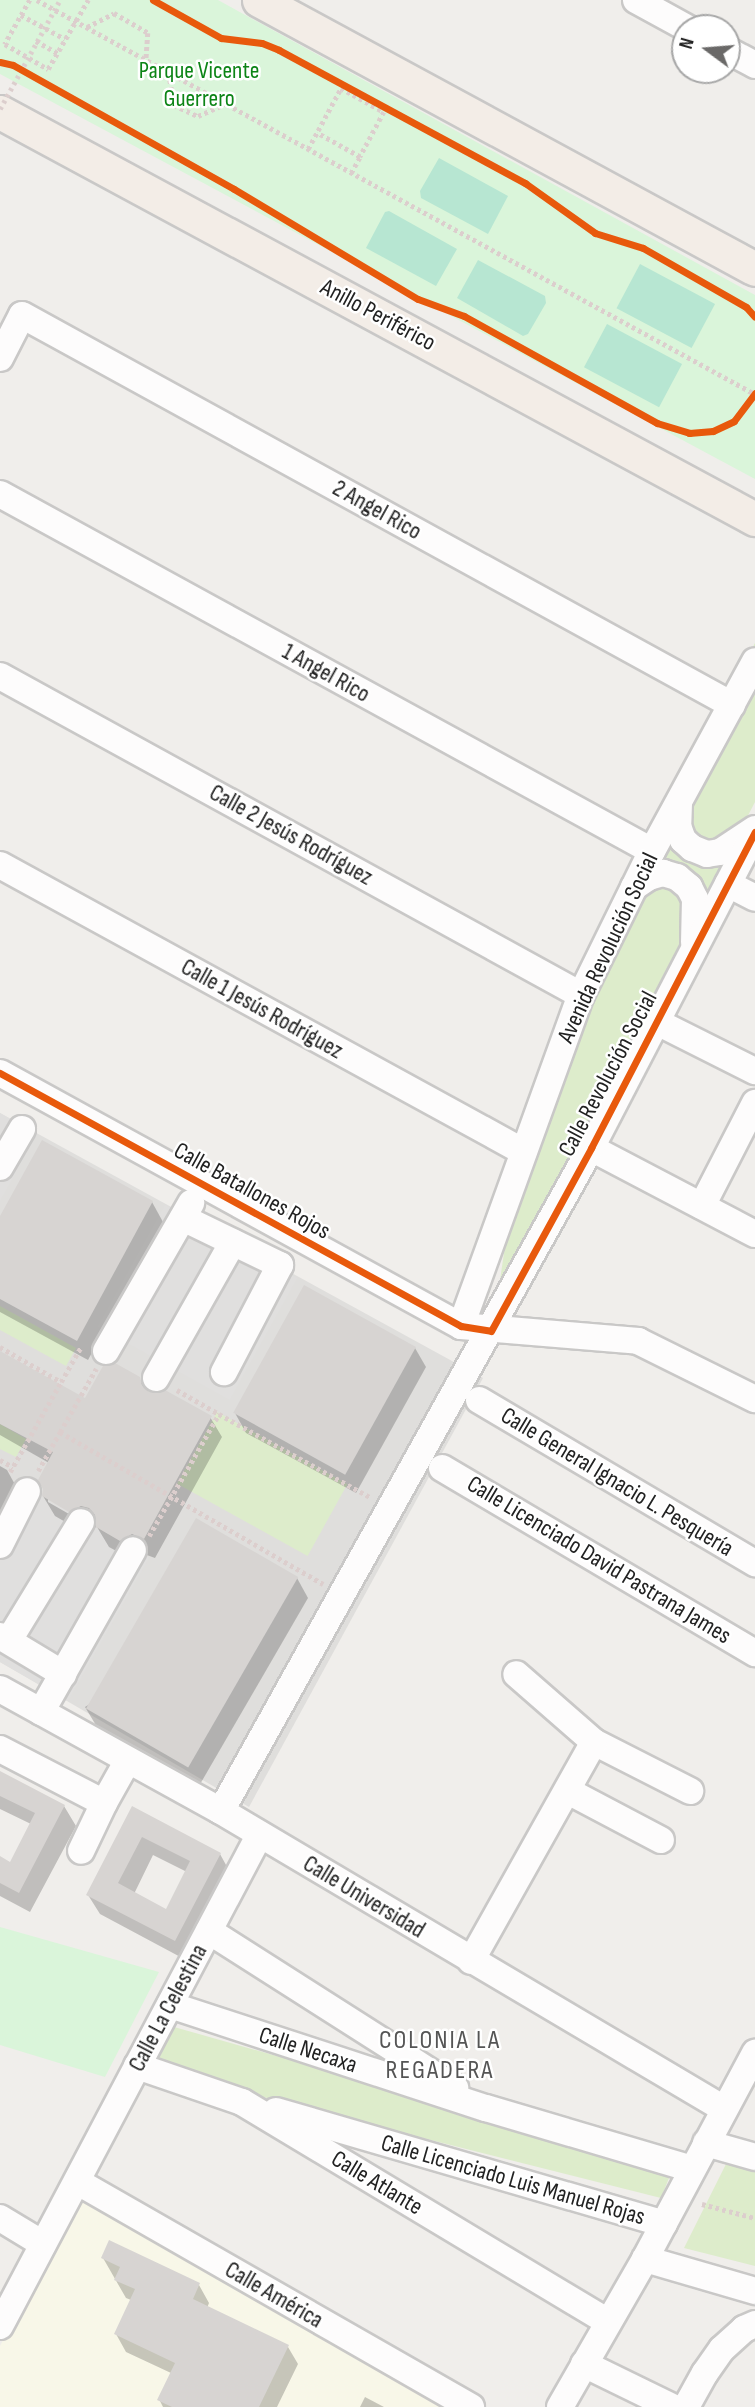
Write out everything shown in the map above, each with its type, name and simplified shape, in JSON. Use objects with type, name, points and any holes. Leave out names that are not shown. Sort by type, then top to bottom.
[{"type":"main road","points":[[259,0],[755,269]]},
{"type":"main road","name":"Anillo Periférico","points":[[0,110],[755,519]]},
{"type":"street","points":[[636,0],[671,19]]},
{"type":"street","name":"2 Angel Rico","points":[[0,358],[22,315],[732,705]]},
{"type":"street","name":"1 Angel Rico","points":[[0,494],[652,851]]},
{"type":"street","name":"Avenida Revolución Social","points":[[461,1326],[581,995],[652,851],[755,661]]},
{"type":"street","name":"Calle 2 Jesús Rodríguez","points":[[0,676],[581,995]]},
{"type":"street","name":"Calle Revolución Social","points":[[679,803],[678,826],[683,840],[692,848],[707,854],[720,852],[755,830]]},
{"type":"street","name":"Calle Revolución Social","points":[[221,1811],[591,1148],[755,830]]},
{"type":"street","name":"Calle 1 Jesús Rodríguez","points":[[0,865],[524,1152]]},
{"type":"street","name":"Calle Revolución Social","points":[[634,887],[663,873],[677,877],[689,887],[695,899],[694,951]]},
{"type":"street","points":[[728,884],[755,898]]},
{"type":"street","points":[[657,1022],[755,1071]]},
{"type":"street","name":"Calle Batallones Rojos","points":[[0,1073],[201,1186],[461,1326],[491,1331],[638,1341],[755,1399]]},
{"type":"street","points":[[702,1206],[755,1103]]},
{"type":"street","points":[[0,1167],[22,1129]]},
{"type":"street","points":[[591,1148],[755,1234]]},
{"type":"street","points":[[106,1351],[201,1186]]},
{"type":"street","points":[[183,1218],[280,1265],[224,1372]]},
{"type":"street","points":[[156,1378],[233,1242]]},
{"type":"street","name":"Calle General Ignacio L. Pesquería","points":[[479,1400],[755,1563]]},
{"type":"street","name":"Calle Licenciado David Pastrana James","points":[[442,1468],[755,1653]]},
{"type":"street","points":[[0,1545],[27,1491]]},
{"type":"street","points":[[62,1674],[4,1638],[81,1521]]},
{"type":"street","points":[[41,1712],[133,1550]]},
{"type":"street","points":[[516,1674],[594,1742],[690,1791]]},
{"type":"street","name":"Calle Universidad","points":[[0,1689],[221,1811],[724,2109]]},
{"type":"street","points":[[471,1961],[594,1742]]},
{"type":"street","points":[[0,1749],[104,1803]]},
{"type":"street","points":[[80,1851],[128,1760]]},
{"type":"street","points":[[568,1791],[661,1840]]},
{"type":"street","name":"Calle La Celestina","points":[[0,2326],[260,1834]]},
{"type":"street","name":"Calle Necaxa","points":[[209,1931],[486,2108]]},
{"type":"street","name":"Calle Necaxa","points":[[170,2005],[486,2108],[692,2169]]},
{"type":"street","points":[[560,2407],[645,2259],[755,2053]]},
{"type":"street","name":"Calle Atlante","points":[[137,2066],[242,2102],[608,2322]]},
{"type":"street","name":"Calle Licenciado Luis Manuel Rojas","points":[[242,2102],[664,2224]]},
{"type":"street","points":[[706,2143],[755,2157]]},
{"type":"street","name":"Calle América","points":[[78,2182],[471,2407]]},
{"type":"street","points":[[0,2218],[43,2244]]},
{"type":"street","points":[[645,2259],[755,2291]]},
{"type":"street","points":[[686,2407],[722,2349],[744,2329],[755,2324]]},
{"type":"street","points":[[584,2364],[672,2407]]},
{"type":"path","points":[[30,0],[5,44],[48,69],[88,0]]},
{"type":"path","points":[[37,0],[754,395]]},
{"type":"path","points":[[0,110],[60,0]]},
{"type":"path","points":[[87,27],[114,13],[148,33],[146,60]]},
{"type":"path","points":[[21,15],[65,39]]},
{"type":"path","points":[[36,41],[58,53]]},
{"type":"path","points":[[13,65],[24,72]]},
{"type":"path","points":[[169,73],[174,105],[198,116],[225,104]]},
{"type":"path","points":[[338,81],[396,113]]},
{"type":"path","points":[[308,149],[341,88],[374,106],[384,113],[351,173]]},
{"type":"path","points":[[317,133],[360,157]]},
{"type":"path","points":[[61,1382],[6,1480],[27,1491],[106,1351]]},
{"type":"path","points":[[133,1550],[138,1554],[219,1414],[390,1508]]},
{"type":"path","points":[[60,1432],[342,1595]]},
{"type":"path","points":[[0,1460],[13,1467]]},
{"type":"path","points":[[678,2196],[755,2218]]},
{"type":"shaded area","points":[[0,1113],[483,1378],[249,1807],[0,1662]]},
{"type":"shaded area","points":[[0,1113],[37,1134],[0,1201]]},
{"type":"shaded area","points":[[165,1205],[297,1278],[230,1400],[98,1327]]},
{"type":"shaded area","points":[[17,1483],[149,1558],[68,1701],[0,1662],[0,1512]]},
{"type":"shaded area","points":[[82,2192],[465,2407],[0,2407],[0,2346]]},
{"type":"green space","name":"Parque Vicente Guerrero","points":[[0,0],[218,0],[755,295],[755,479],[0,74]]},
{"type":"green space","points":[[439,158],[508,196],[488,234],[421,198],[420,191]]},
{"type":"green space","points":[[389,211],[457,249],[436,286],[366,248],[385,212]]},
{"type":"green space","points":[[478,260],[545,296],[546,303],[528,334],[523,336],[457,298]]},
{"type":"green space","points":[[640,264],[715,304],[692,348],[617,308]]},
{"type":"green space","points":[[607,324],[682,364],[659,407],[584,367]]},
{"type":"green space","points":[[755,643],[755,802],[497,1300],[520,1146],[570,988]]},
{"type":"green space","points":[[0,1306],[76,1348],[66,1366],[0,1330]]},
{"type":"green space","points":[[217,1412],[347,1484],[308,1556],[177,1484]]},
{"type":"green space","points":[[0,1424],[26,1439],[16,1457],[0,1449]]},
{"type":"green space","points":[[0,1927],[159,1972],[105,2077],[0,2045]]},
{"type":"green space","points":[[167,2025],[673,2168],[661,2198],[276,2101],[150,2059]]},
{"type":"green space","points":[[726,2164],[755,2171],[755,2266],[684,2248]]},
{"type":"building","points":[[42,1140],[153,1201],[77,1341],[0,1299],[0,1216]]},
{"type":"building","points":[[304,1285],[416,1347],[345,1475],[233,1413]]},
{"type":"building","points":[[0,1351],[85,1398],[103,1366],[115,1363],[140,1377],[142,1385],[149,1392],[165,1390],[212,1416],[144,1539],[132,1534],[120,1541],[96,1527],[95,1515],[89,1508],[81,1506],[69,1512],[42,1496],[43,1489],[38,1480],[53,1452],[0,1424]]},
{"type":"building","points":[[196,1518],[298,1577],[188,1768],[86,1709]]},
{"type":"building","points":[[0,1771],[65,1805],[19,1893],[0,1883],[0,1856],[10,1862],[35,1813],[0,1796]]},
{"type":"building","points":[[132,1806],[221,1853],[175,1941],[86,1895]],"holes":[[[142,1837],[190,1861],[166,1909],[118,1883]]]},
{"type":"building","points":[[109,2240],[200,2283],[193,2299],[289,2345],[259,2407],[172,2407],[157,2400],[175,2363],[114,2334],[135,2289],[114,2280],[120,2267],[101,2258]]},
{"type":"cycle path","points":[[153,0],[221,38],[262,43],[279,50],[525,183],[595,233],[643,248],[746,307],[755,317]]},
{"type":"cycle path","points":[[0,62],[13,65],[234,189],[418,299],[464,316],[657,423],[689,433],[713,431],[734,421],[755,393]]},
{"type":"cycle path","points":[[0,1073],[461,1326],[491,1331],[591,1148],[755,832]]},
{"type":"district","name":"COLONIA LA REGADERA","points":[[440,2056]]}]
